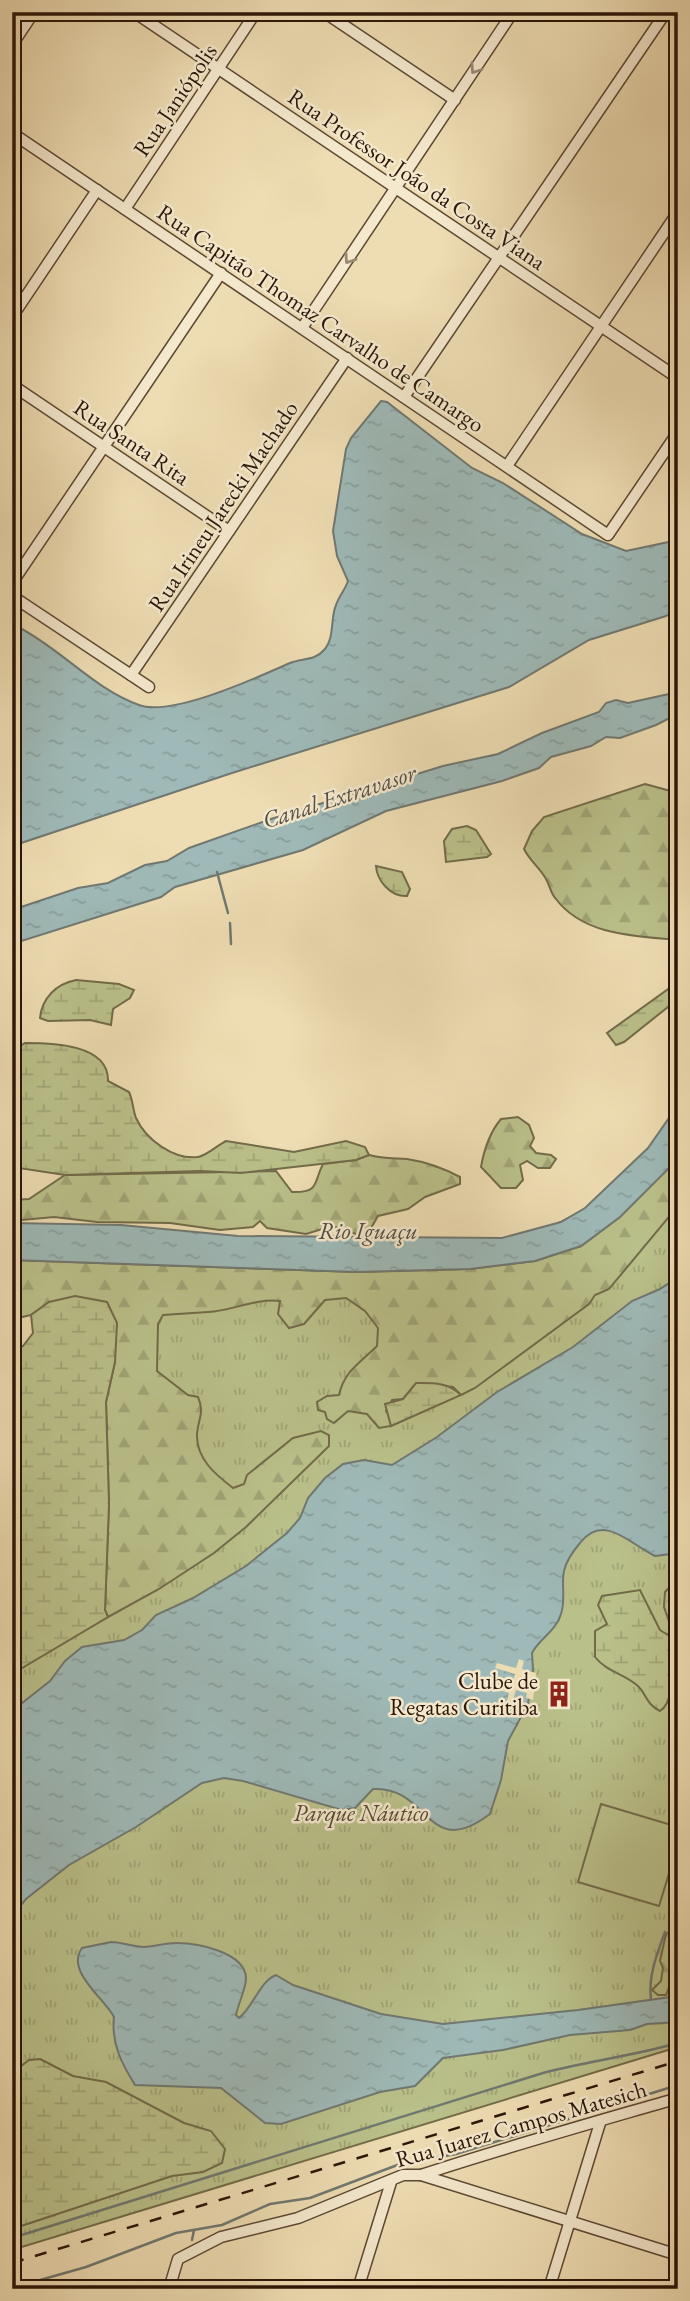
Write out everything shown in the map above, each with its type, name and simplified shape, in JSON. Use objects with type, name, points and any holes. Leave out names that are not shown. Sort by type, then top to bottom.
[{"type":"street","points":[[12,45],[34,12]]},
{"type":"street","name":"Rua Professor João da Costa Viana","points":[[134,12],[678,378]]},
{"type":"street","name":"Rua Janiópolis","points":[[125,209],[257,12]]},
{"type":"street","points":[[324,12],[455,100]]},
{"type":"street","points":[[404,397],[666,12]]},
{"type":"street","points":[[302,328],[511,13]]},
{"type":"street","name":"Rua Capitão Thomaz Carvalho de Camargo","points":[[12,133],[608,534],[678,432]]},
{"type":"street","points":[[12,317],[97,190]]},
{"type":"street","points":[[507,466],[678,212]]},
{"type":"street","points":[[12,583],[221,274]]},
{"type":"street","name":"Rua Irineu Jarecki Machado","points":[[131,675],[347,358]]},
{"type":"street","name":"Rua Santa Rita","points":[[12,385],[229,531]]},
{"type":"street","points":[[12,596],[149,687]]},
{"type":"street","name":"Rua Juarez Campos Matesich","points":[[169,2289],[178,2259],[228,2235],[298,2218],[404,2175],[421,2175],[678,2098]]},
{"type":"street","points":[[549,2289],[600,2123]]},
{"type":"street","points":[[421,2175],[678,2255]]},
{"type":"street","points":[[358,2289],[391,2182]]},
{"type":"green space","points":[[645,784],[678,793],[678,940],[612,932],[581,920],[554,897],[544,875],[524,849],[532,831],[544,817]]},
{"type":"green space","points":[[467,826],[476,830],[491,854],[487,857],[446,862],[444,841],[452,829]]},
{"type":"green space","points":[[376,866],[402,872],[410,889],[407,896],[390,891],[379,877]]},
{"type":"green space","points":[[76,980],[119,984],[134,990],[130,998],[113,1009],[111,1025],[90,1020],[48,1021],[40,1018],[51,993]]},
{"type":"green space","points":[[678,982],[678,999],[624,1042],[616,1045],[607,1033]]},
{"type":"green space","points":[[25,1043],[77,1048],[99,1059],[106,1069],[108,1081],[129,1092],[136,1118],[147,1134],[170,1152],[198,1157],[226,1141],[294,1152],[346,1141],[365,1147],[369,1155],[356,1160],[241,1173],[201,1171],[65,1175],[12,1167],[12,1051]]},
{"type":"green space","points":[[518,1117],[529,1125],[534,1138],[530,1146],[536,1153],[551,1155],[556,1159],[550,1168],[538,1168],[527,1161],[520,1165],[523,1180],[516,1188],[501,1188],[481,1167],[482,1161],[491,1135],[501,1119]]},
{"type":"green space","points":[[369,1155],[407,1159],[441,1168],[460,1177],[460,1184],[425,1197],[408,1209],[378,1216],[371,1228],[359,1235],[332,1226],[306,1234],[267,1228],[260,1221],[253,1227],[220,1230],[170,1223],[97,1222],[54,1217],[12,1221],[12,1200],[29,1199],[65,1175],[276,1171],[292,1192],[301,1192],[311,1189],[323,1164],[356,1160]]},
{"type":"green space","name":"Parque Náutico","points":[[678,1157],[678,2047],[12,2250],[12,1669],[121,1266],[470,1269],[673,1164]]},
{"type":"green space","points":[[678,1157],[678,1206],[609,1289],[595,1295],[589,1304],[475,1388],[461,1395],[453,1387],[416,1384],[403,1399],[392,1400],[386,1411],[391,1419],[391,1426],[379,1428],[367,1414],[348,1411],[334,1423],[327,1419],[325,1412],[318,1410],[317,1402],[327,1396],[339,1395],[349,1373],[377,1346],[378,1328],[365,1311],[346,1298],[325,1300],[304,1324],[289,1328],[278,1314],[280,1301],[262,1301],[217,1311],[163,1315],[158,1324],[157,1371],[188,1395],[198,1397],[201,1407],[197,1434],[203,1459],[233,1488],[244,1484],[247,1475],[293,1438],[321,1431],[329,1435],[329,1446],[246,1527],[214,1553],[159,1589],[108,1617],[105,1610],[109,1504],[106,1402],[115,1362],[49,1302],[31,1315],[18,1318],[12,1311],[12,1260],[356,1272],[470,1269],[535,1261],[581,1246],[620,1217]]},
{"type":"green space","points":[[75,1296],[107,1302],[117,1323],[115,1362],[106,1402],[109,1504],[105,1610],[108,1617],[12,1674],[12,1351],[23,1346],[33,1333],[31,1315],[49,1302]]},
{"type":"green space","points":[[416,1383],[446,1385],[461,1395],[391,1426],[385,1404],[403,1399]]},
{"type":"green space","points":[[678,1579],[678,1653],[672,1656],[670,1694],[660,1711],[649,1702],[638,1686],[595,1657],[595,1631],[607,1624],[598,1605],[602,1596],[640,1590],[660,1630],[668,1635],[671,1627],[664,1607],[665,1592]]},
{"type":"green space","points":[[601,1804],[678,1827],[678,1844],[659,1906],[578,1882]]},
{"type":"green space","points":[[674,1929],[678,1930],[678,1960],[670,1967],[672,1979],[666,1995],[658,1995],[652,1990],[661,1981],[663,1968],[660,1961],[666,1934]]},
{"type":"green space","points":[[40,2059],[73,2076],[106,2082],[184,2123],[211,2131],[225,2149],[222,2163],[203,2172],[172,2176],[12,2229],[12,2073],[29,2060]]},
{"type":"water","points":[[381,401],[387,402],[472,468],[503,483],[582,534],[626,551],[678,540],[678,609],[666,616],[589,640],[509,687],[232,773],[12,846],[12,630],[18,627],[33,636],[123,698],[139,705],[154,707],[193,701],[215,694],[290,663],[320,654],[330,640],[334,610],[348,581],[337,556],[333,531],[346,449],[351,438]]},
{"type":"water","points":[[678,692],[678,714],[656,725],[620,738],[606,737],[591,746],[551,757],[539,768],[502,781],[386,811],[303,850],[175,887],[161,897],[12,944],[12,910],[78,888],[108,883],[145,865],[167,861],[189,848],[271,819],[443,766],[498,754],[542,733],[599,712],[606,703],[616,700],[628,703]]},
{"type":"water","name":"Rio Iguaçu","points":[[678,1105],[678,1157],[673,1164],[620,1217],[581,1246],[535,1261],[470,1269],[356,1272],[12,1260],[12,1223],[121,1225],[238,1236],[502,1238],[561,1222],[585,1208],[648,1148]]},
{"type":"water","points":[[678,1277],[678,1553],[655,1556],[618,1534],[598,1530],[589,1534],[575,1549],[564,1571],[563,1603],[559,1620],[532,1653],[533,1669],[528,1704],[508,1741],[501,1780],[490,1814],[469,1827],[453,1830],[440,1826],[407,1798],[392,1791],[373,1789],[355,1808],[342,1810],[224,1778],[202,1783],[136,1827],[69,1865],[26,1899],[12,1916],[12,1711],[50,1681],[65,1661],[82,1647],[124,1640],[142,1630],[156,1615],[193,1598],[246,1566],[287,1533],[300,1518],[308,1498],[325,1478],[343,1464],[364,1460],[392,1465],[437,1437],[497,1392],[573,1347],[632,1301],[660,1289]]},
{"type":"water","points":[[111,1942],[144,1947],[186,1943],[229,1955],[244,1969],[246,1978],[236,2015],[239,2018],[265,1983],[276,1975],[293,1985],[381,2014],[443,2024],[678,1996],[678,2022],[647,2024],[630,2030],[570,2035],[503,2050],[443,2058],[415,2086],[380,2092],[281,2124],[265,2123],[221,2088],[135,2085],[116,2045],[114,2017],[88,1984],[79,1966],[78,1957],[82,1948]]},
{"type":"pier","points":[[519,1659],[524,1661],[522,1669],[536,1673],[533,1700],[526,1698],[527,1693],[516,1690],[511,1706],[506,1705],[509,1693],[489,1687],[490,1682],[511,1688],[515,1674],[495,1668],[497,1663],[516,1668]]},
{"type":"waterway","points":[[217,872],[228,913]]},
{"type":"waterway","points":[[230,923],[231,944]]},
{"type":"waterway","points":[[671,1920],[678,1891]]},
{"type":"waterway","points":[[651,1999],[652,1973],[665,1932]]},
{"type":"waterway","points":[[12,2238],[543,2073],[678,2043]]},
{"type":"waterway","points":[[12,2288],[86,2267],[176,2233],[222,2225],[270,2204],[310,2198],[400,2164],[456,2154],[678,2085]]},
{"type":"waterway","points":[[192,2240],[194,2230]]},
{"type":"railway","points":[[12,2263],[678,2061]]},
{"type":"place","name":"Clube de Regatas Curitiba","points":[[559,1694]]},
{"type":"water label","name":"Canal Extravasor","points":[[339,796]]}]
